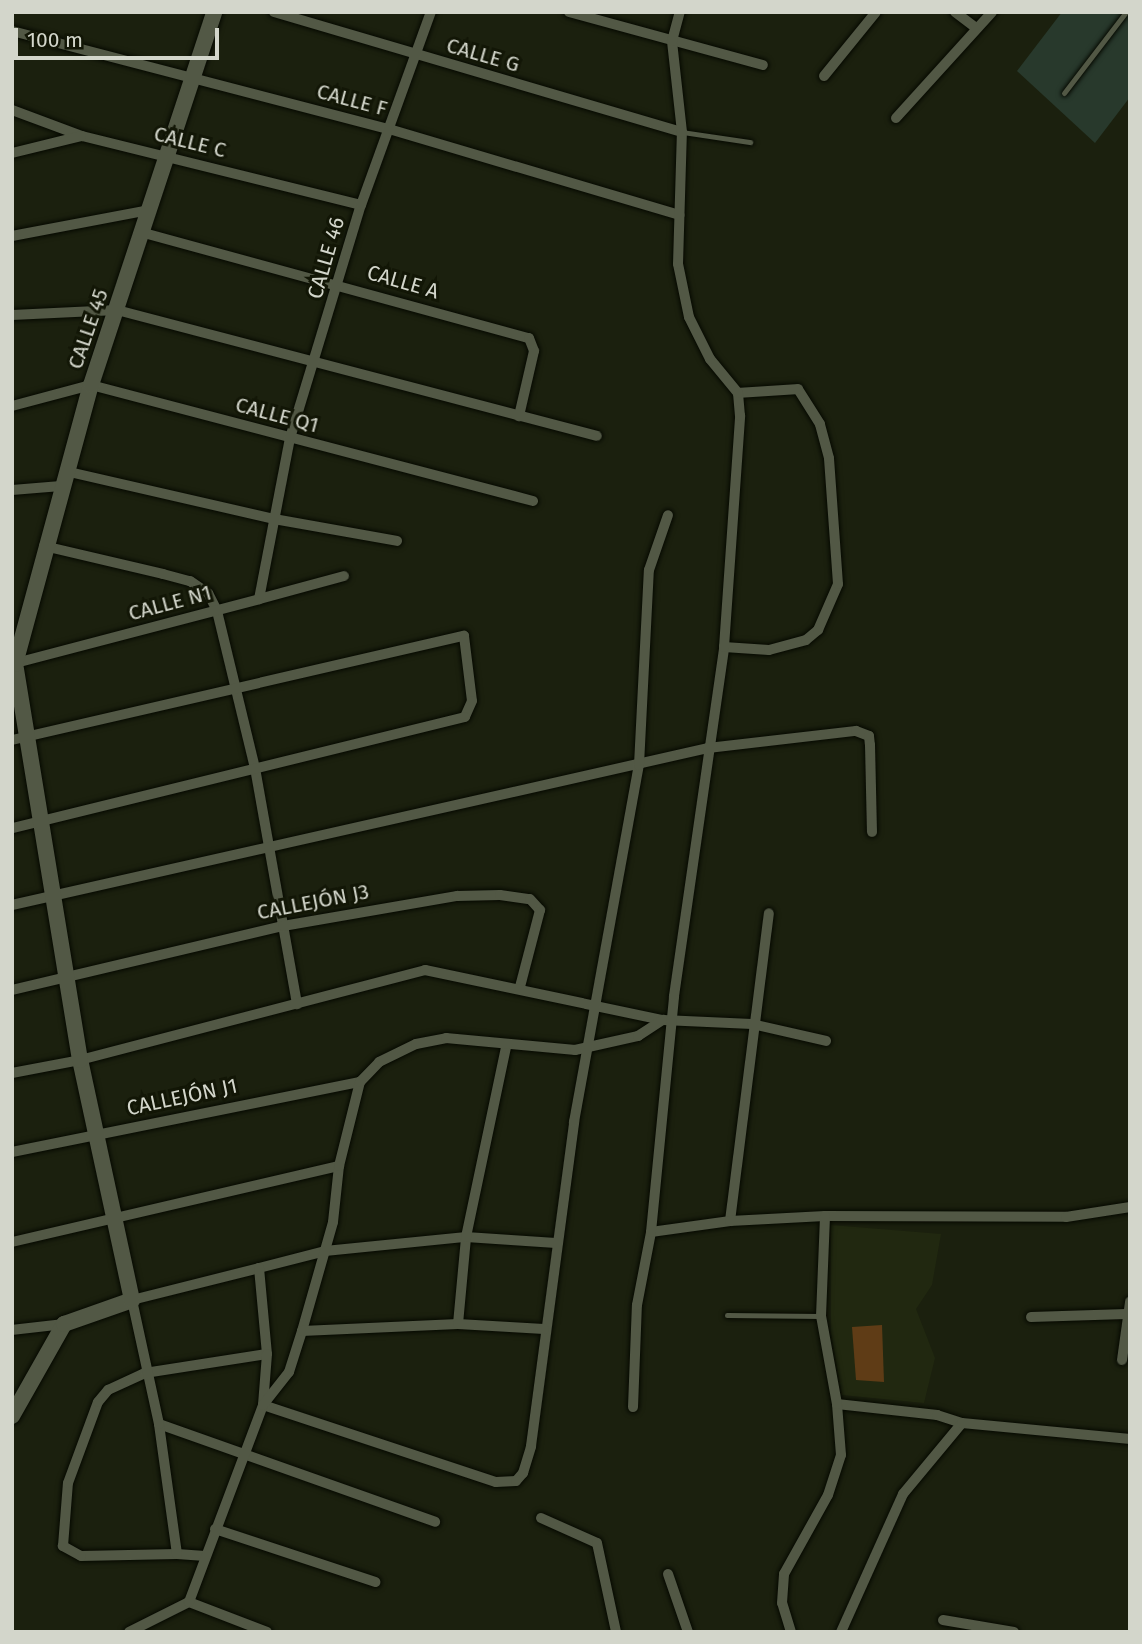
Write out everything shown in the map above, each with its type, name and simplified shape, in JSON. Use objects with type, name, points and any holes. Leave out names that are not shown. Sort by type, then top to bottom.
[{"type":"street","name":"CALLE 45","points":[[13,661],[91,385],[144,233],[149,210],[214,12]]},
{"type":"street","name":"CALLE G","points":[[274,12],[412,55],[682,132]]},
{"type":"street","name":"CALLE 46","points":[[274,519],[290,438],[316,362],[362,205],[412,55],[430,12]]},
{"type":"street","points":[[569,12],[763,65]]},
{"type":"street","points":[[632,1407],[637,1305],[651,1232],[668,1020],[724,647],[736,499],[738,393],[709,359],[689,317],[678,264],[682,132],[672,41],[680,12]]},
{"type":"street","points":[[824,76],[876,12]]},
{"type":"street","points":[[955,12],[976,28]]},
{"type":"street","points":[[896,118],[992,12]]},
{"type":"street","name":"CALLE F","points":[[12,31],[389,129],[680,215]]},
{"type":"street","name":"CALLE C","points":[[12,110],[82,136],[362,205]]},
{"type":"street","points":[[12,153],[82,136]]},
{"type":"street","points":[[12,236],[149,210]]},
{"type":"street","name":"CALLE A","points":[[144,233],[340,283],[529,338],[534,351],[519,415]]},
{"type":"street","points":[[12,315],[117,310],[597,436]]},
{"type":"street","name":"CALLE Q1","points":[[12,406],[91,385],[533,502]]},
{"type":"street","points":[[724,647],[769,650],[806,640],[818,630],[838,584],[830,470],[820,424],[798,389],[738,393]]},
{"type":"street","points":[[12,490],[63,478],[397,541]]},
{"type":"street","points":[[263,1405],[507,1484],[523,1473],[531,1446],[556,1243],[590,1047],[595,1003],[639,765],[649,570],[668,515]]},
{"type":"street","points":[[259,599],[274,519]]},
{"type":"street","points":[[44,546],[190,581],[208,593],[217,611],[255,768],[296,1004]]},
{"type":"street","name":"CALLE N1","points":[[13,661],[217,611],[344,576]]},
{"type":"street","points":[[12,828],[465,717],[472,701],[464,636],[19,738]]},
{"type":"street","points":[[13,661],[19,738],[42,821],[70,976],[80,1060],[132,1300],[145,1373],[159,1424],[177,1553]]},
{"type":"street","points":[[12,905],[53,893],[269,848],[708,748],[863,732],[870,745],[872,832]]},
{"type":"street","name":"CALLEJÓN J3","points":[[12,990],[283,926],[457,895],[530,899],[540,910],[520,987]]},
{"type":"street","points":[[730,1221],[752,1024],[769,913]]},
{"type":"street","points":[[12,1073],[80,1060],[425,970],[520,987],[668,1020],[752,1024],[826,1041]]},
{"type":"street","points":[[263,1405],[289,1372],[326,1251],[339,1166],[360,1082],[379,1062],[416,1044],[446,1038],[506,1047],[590,1047],[638,1036],[668,1020]]},
{"type":"street","points":[[458,1324],[466,1237],[506,1047]]},
{"type":"street","name":"CALLEJÓN J1","points":[[12,1152],[360,1082]]},
{"type":"street","points":[[12,1242],[339,1166]]},
{"type":"street","points":[[651,1232],[730,1221],[825,1216],[1066,1217],[1130,1207]]},
{"type":"street","points":[[791,1632],[781,1587],[791,1558],[828,1495],[841,1455],[837,1404],[821,1316],[825,1216]]},
{"type":"street","points":[[12,1330],[64,1324],[132,1300],[326,1251],[466,1237],[556,1243]]},
{"type":"street","points":[[130,1632],[189,1602],[215,1529],[248,1452],[263,1405],[267,1354],[259,1268]]},
{"type":"street","points":[[1122,1360],[1126,1314],[1130,1303]]},
{"type":"street","points":[[1031,1317],[1126,1314]]},
{"type":"street","points":[[13,1411],[64,1324]]},
{"type":"street","points":[[302,1331],[458,1324],[544,1329]]},
{"type":"street","points":[[205,1556],[177,1553],[81,1556],[62,1546],[68,1483],[98,1402],[108,1390],[145,1373],[267,1354]]},
{"type":"street","points":[[837,1404],[937,1415],[962,1423],[1130,1439]]},
{"type":"street","points":[[841,1632],[903,1494],[962,1423]]},
{"type":"street","points":[[159,1424],[248,1452],[435,1522]]},
{"type":"street","points":[[541,1518],[597,1543],[616,1632]]},
{"type":"street","points":[[215,1529],[375,1582]]},
{"type":"street","points":[[668,1574],[688,1632]]},
{"type":"street","points":[[189,1602],[268,1632]]},
{"type":"street","points":[[943,1620],[1014,1632]]},
{"type":"lane","points":[[1064,93],[1126,12]]},
{"type":"lane","points":[[682,132],[750,142]]},
{"type":"lane","points":[[727,1315],[821,1316]]},
{"type":"shaded area","points":[[831,1225],[941,1234],[932,1285],[916,1309],[935,1358],[924,1403],[842,1395],[831,1332]]},
{"type":"shaded area","points":[[882,1325],[884,1382],[856,1380],[852,1327]]},
{"type":"building","points":[[1062,12],[1130,12],[1130,97],[1095,143],[1017,71]]}]
